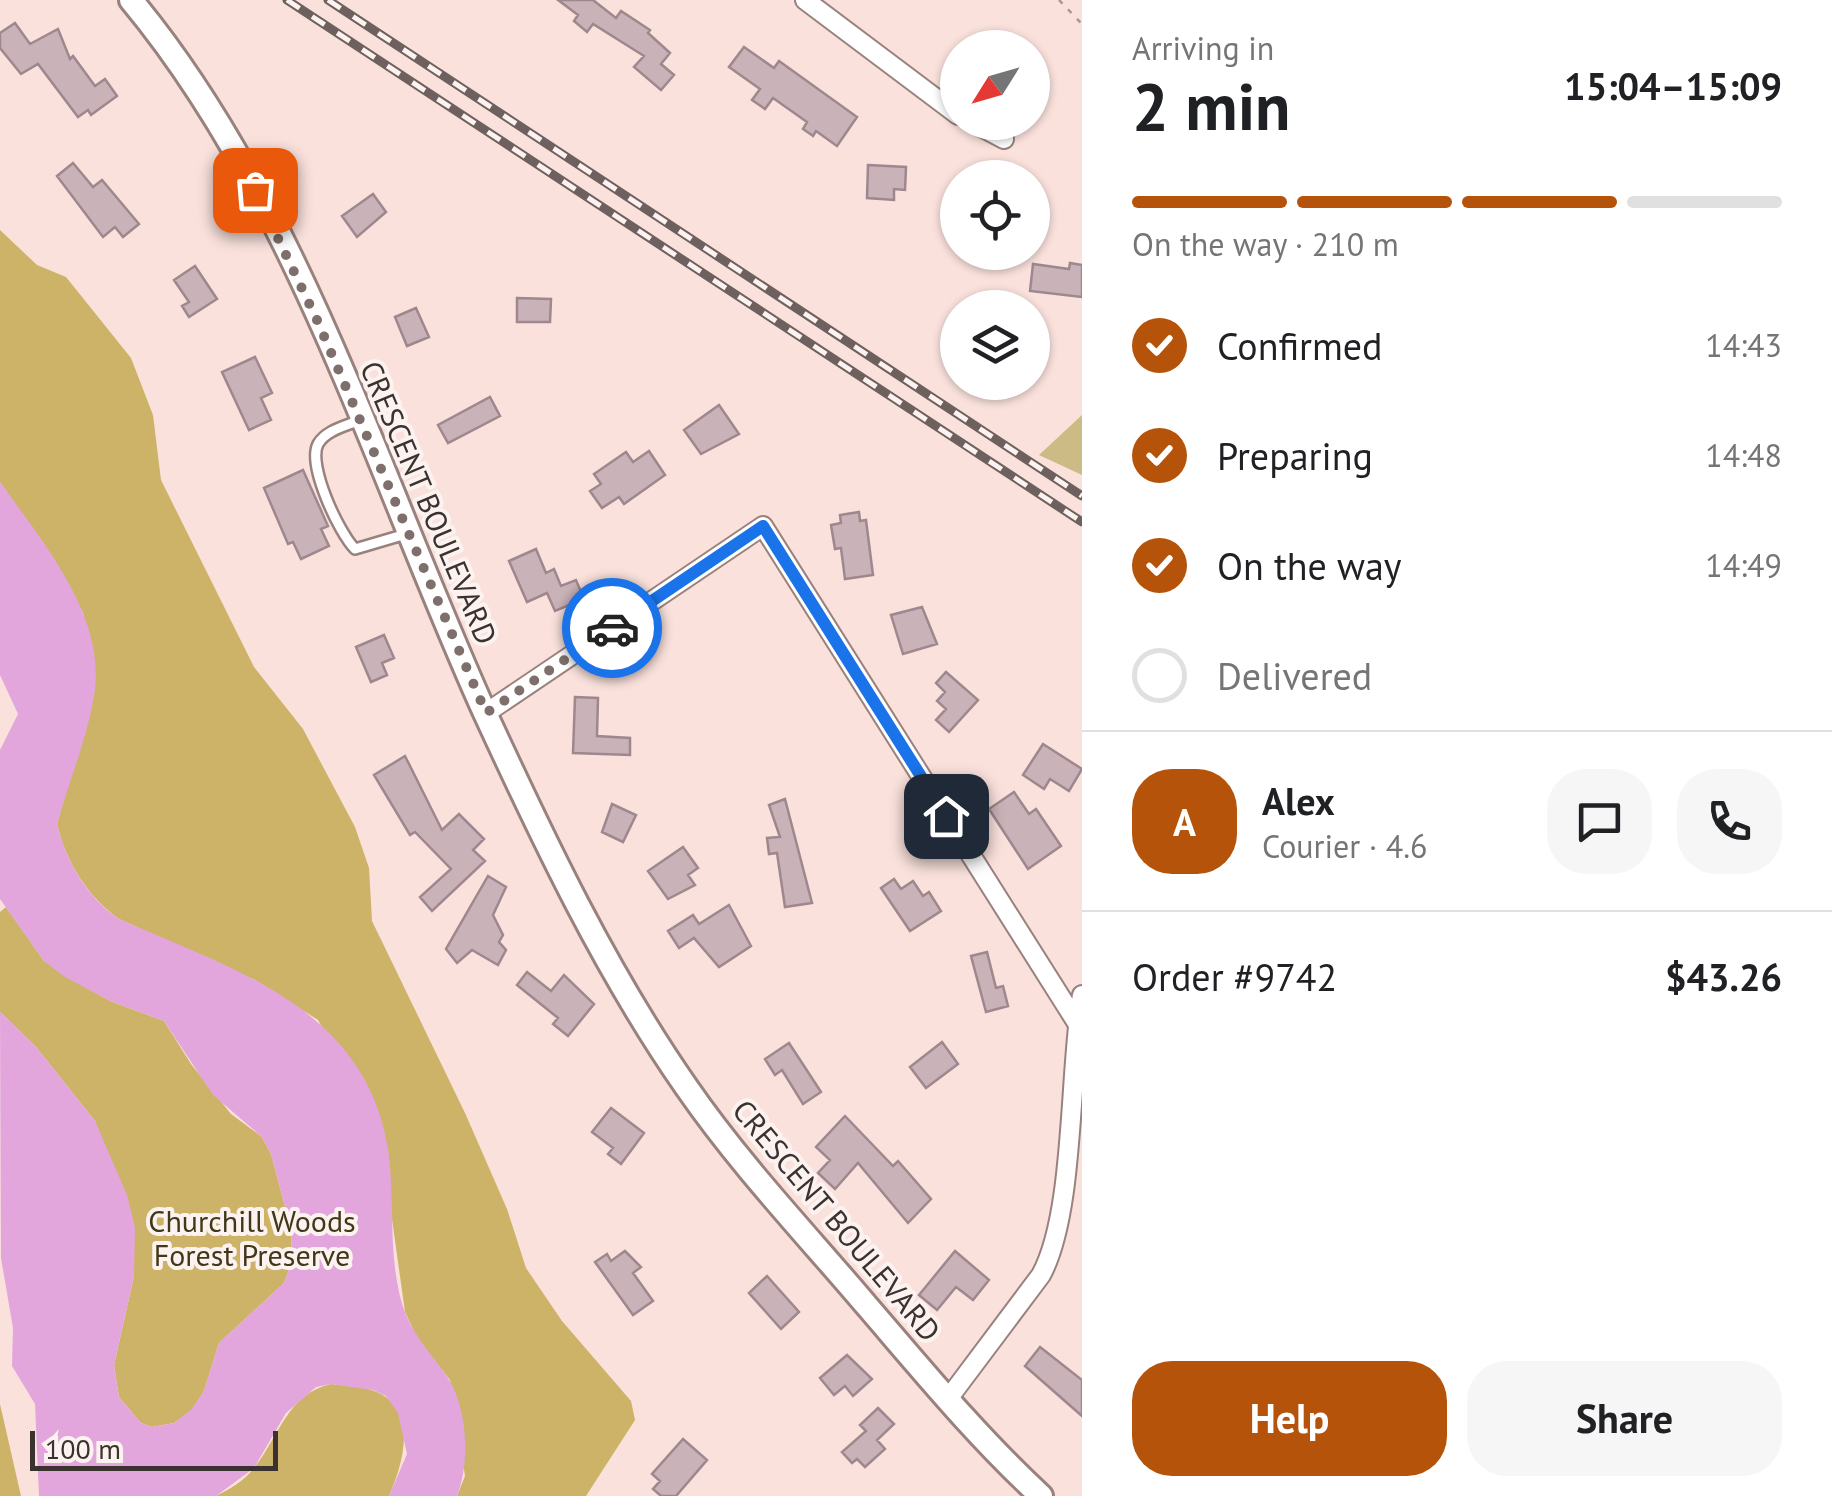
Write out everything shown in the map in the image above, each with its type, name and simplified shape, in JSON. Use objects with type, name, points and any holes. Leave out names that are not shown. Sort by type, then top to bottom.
[{"type":"street","name":"CRESCENT BOULEVARD","points":[[131,0],[183,68],[242,166],[286,253],[486,713],[588,926],[686,1086],[758,1184],[948,1399],[1041,1496]]},
{"type":"street","points":[[806,0],[940,101]]},
{"type":"street","points":[[486,713],[763,526],[1077,1023]]},
{"type":"street","points":[[948,1399],[1041,1276],[1049,1257],[1062,1200],[1082,995]]},
{"type":"lane","points":[[360,420],[332,432],[316,450],[315,467],[344,536],[355,549],[362,550],[408,533]]},
{"type":"path","points":[[1059,0],[1082,24]]},
{"type":"shaded area","points":[[1082,415],[1082,475],[1039,455]]},
{"type":"shaded area","points":[[0,482],[50,553],[80,605],[95,661],[95,689],[88,723],[57,824],[66,852],[79,878],[119,919],[206,956],[288,1000],[323,1027],[352,1060],[375,1100],[388,1149],[396,1275],[406,1315],[448,1378],[460,1405],[465,1453],[457,1496],[389,1496],[407,1454],[398,1413],[386,1396],[373,1390],[331,1384],[316,1387],[286,1413],[254,1468],[216,1496],[39,1496],[35,1404],[12,1366],[13,1328],[1,1258],[0,1012],[36,1047],[95,1121],[127,1195],[135,1228],[134,1276],[114,1365],[119,1397],[141,1423],[152,1427],[174,1423],[191,1410],[204,1391],[219,1343],[284,1283],[292,1261],[291,1229],[271,1154],[262,1137],[213,1095],[164,1021],[110,1001],[65,977],[44,961],[0,899],[0,750],[18,714],[0,675]]},
{"type":"green space","points":[[0,230],[37,265],[66,277],[131,358],[153,415],[161,480],[254,667],[303,729],[355,827],[369,868],[372,921],[465,1113],[507,1209],[526,1268],[562,1321],[631,1401],[635,1420],[586,1496],[457,1496],[465,1476],[450,1380],[417,1338],[405,1312],[391,1212],[388,1150],[318,1020],[255,980],[119,919],[88,889],[66,852],[57,824],[95,688],[93,654],[83,613],[62,573],[0,482]]},
{"type":"green space","name":"Churchill Woods Forest Preserve","points":[[6,907],[44,961],[110,1001],[164,1021],[191,1064],[231,1114],[262,1137],[271,1154],[291,1229],[292,1261],[284,1283],[219,1343],[204,1391],[191,1411],[174,1423],[152,1427],[141,1423],[119,1397],[114,1365],[134,1276],[95,1121],[36,1047],[0,1012],[0,912]]},
{"type":"green space","points":[[331,1384],[379,1393],[399,1413],[404,1440],[389,1496],[216,1496],[250,1473],[285,1418],[304,1397]]},
{"type":"green space","points":[[0,1404],[21,1496],[0,1496]]},
{"type":"building","points":[[558,0],[593,0],[616,18],[621,11],[650,30],[648,33],[670,53],[661,64],[674,75],[661,90],[634,67],[644,56],[593,24],[587,32],[574,21],[578,15]]},
{"type":"building","points":[[15,23],[30,44],[58,29],[70,59],[73,56],[95,86],[105,79],[117,96],[91,115],[88,110],[78,117],[38,64],[21,74],[0,48],[0,33]]},
{"type":"building","points":[[744,47],[774,68],[779,61],[857,117],[837,146],[816,131],[813,136],[803,129],[807,122],[773,98],[765,109],[752,100],[760,89],[729,67]]},
{"type":"building","points":[[73,163],[93,187],[102,180],[139,224],[123,237],[115,227],[103,237],[57,176]]},
{"type":"building","points":[[868,165],[906,167],[905,190],[894,189],[894,200],[867,198]]},
{"type":"building","points":[[373,194],[386,212],[357,237],[342,216]]},
{"type":"building","points":[[1070,263],[1082,265],[1082,297],[1030,290],[1032,270],[1050,270],[1050,266],[1069,269]]},
{"type":"building","points":[[195,266],[217,299],[189,317],[182,306],[189,302],[174,280]]},
{"type":"building","points":[[517,298],[551,299],[550,322],[517,322]]},
{"type":"building","points":[[416,308],[429,337],[407,346],[395,317]]},
{"type":"building","points":[[255,357],[272,393],[261,398],[271,420],[249,430],[222,372]]},
{"type":"building","points":[[490,397],[500,416],[448,443],[438,425]]},
{"type":"building","points":[[719,405],[739,434],[701,454],[684,430]]},
{"type":"building","points":[[649,451],[665,475],[624,504],[619,497],[602,508],[590,491],[601,484],[594,474],[626,452],[633,462]]},
{"type":"building","points":[[303,470],[328,526],[321,529],[329,546],[301,559],[293,542],[288,544],[264,488]]},
{"type":"building","points":[[859,512],[860,521],[866,520],[873,575],[845,579],[841,548],[835,549],[831,525],[841,523],[840,515]]},
{"type":"building","points":[[536,549],[546,573],[554,569],[561,586],[576,580],[584,599],[555,611],[547,593],[527,602],[509,561]]},
{"type":"building","points":[[922,607],[937,644],[903,654],[891,615]]},
{"type":"building","points":[[384,635],[394,658],[382,663],[387,675],[371,682],[356,647]]},
{"type":"building","points":[[946,672],[978,700],[949,732],[936,720],[946,709],[937,701],[945,692],[936,683]]},
{"type":"building","points":[[575,697],[598,698],[597,736],[630,738],[630,755],[573,753]]},
{"type":"building","points":[[1043,744],[1082,769],[1069,791],[1050,779],[1044,789],[1023,775]]},
{"type":"building","points":[[405,756],[442,830],[459,814],[484,839],[473,850],[485,861],[432,911],[420,897],[451,869],[415,832],[410,835],[374,775]]},
{"type":"building","points":[[1014,792],[1029,814],[1036,809],[1061,846],[1028,869],[989,809]]},
{"type":"building","points":[[785,799],[812,903],[785,907],[777,853],[769,854],[767,838],[780,837],[769,805]]},
{"type":"building","points":[[612,804],[636,815],[623,842],[602,832]]},
{"type":"building","points":[[683,847],[698,868],[688,875],[695,885],[668,899],[648,871]]},
{"type":"building","points":[[488,876],[506,887],[493,915],[503,935],[499,942],[506,950],[498,965],[472,950],[457,963],[446,949]]},
{"type":"building","points":[[894,879],[901,889],[913,881],[923,896],[929,892],[941,911],[910,931],[881,888]]},
{"type":"building","points":[[729,905],[751,946],[719,967],[694,938],[679,948],[668,931],[693,915],[699,924]]},
{"type":"building","points":[[987,952],[996,988],[1003,986],[1008,1006],[986,1012],[971,956]]},
{"type":"building","points":[[527,972],[551,991],[564,975],[594,1004],[568,1036],[553,1024],[558,1018],[517,985]]},
{"type":"building","points":[[942,1042],[958,1064],[926,1088],[910,1067]]},
{"type":"building","points":[[789,1043],[821,1092],[803,1104],[782,1070],[775,1075],[765,1059]]},
{"type":"building","points":[[611,1108],[644,1133],[621,1164],[608,1154],[613,1148],[592,1132]]},
{"type":"building","points":[[845,1116],[893,1166],[898,1161],[931,1199],[908,1223],[858,1163],[835,1189],[818,1173],[830,1160],[816,1147]]},
{"type":"building","points":[[625,1251],[641,1267],[633,1273],[653,1301],[633,1315],[595,1262],[607,1254],[611,1261]]},
{"type":"building","points":[[955,1251],[989,1280],[973,1300],[956,1287],[937,1310],[919,1295]]},
{"type":"building","points":[[767,1276],[799,1312],[781,1329],[749,1293]]},
{"type":"building","points":[[1040,1347],[1082,1380],[1082,1416],[1025,1366]]},
{"type":"building","points":[[847,1355],[872,1379],[853,1396],[845,1386],[834,1395],[820,1378]]},
{"type":"building","points":[[878,1408],[894,1424],[877,1440],[885,1449],[865,1467],[857,1459],[852,1463],[842,1452],[866,1431],[860,1425]]},
{"type":"building","points":[[683,1439],[707,1460],[676,1496],[661,1496],[653,1489],[660,1481],[652,1474]]},
{"type":"railway","points":[[287,0],[1082,522]]},
{"type":"railway","points":[[328,0],[1082,496]]},
{"type":"way so far","points":[[255,190],[317,320],[486,713],[612,628]]},
{"type":"route","points":[[612,628],[763,526],[946,816]]}]
